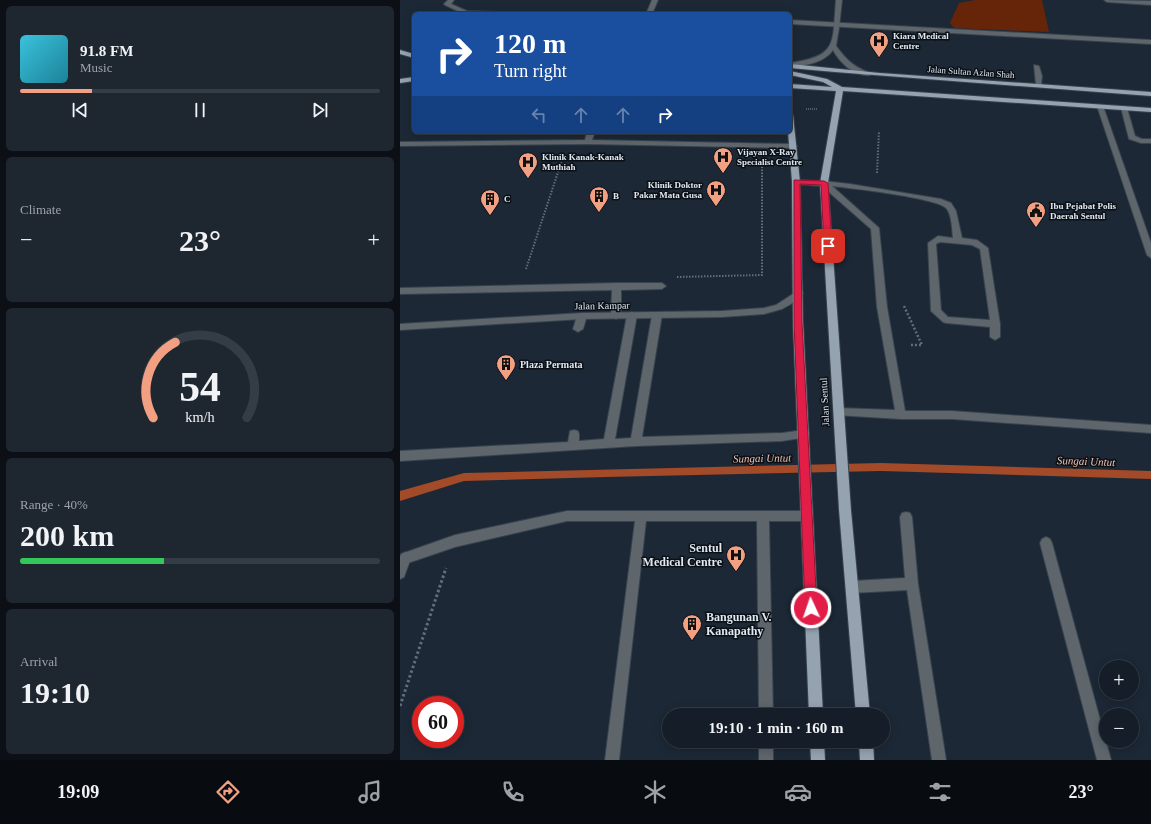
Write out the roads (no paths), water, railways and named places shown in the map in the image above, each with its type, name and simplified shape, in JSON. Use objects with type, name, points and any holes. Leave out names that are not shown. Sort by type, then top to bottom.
[{"type":"main road","points":[[400,52],[412,56]]},
{"type":"main road","points":[[400,58],[412,57]]},
{"type":"main road","name":"Jalan Sultan Azlan Shah","points":[[792,66],[868,74],[1151,94]]},
{"type":"main road","points":[[792,73],[825,80],[840,89]]},
{"type":"main road","points":[[400,79],[412,78]]},
{"type":"main road","points":[[792,86],[1151,110]]},
{"type":"main road","name":"Jalan Sentul","points":[[840,89],[824,183],[845,510],[862,708]]},
{"type":"main road","points":[[792,134],[796,182],[799,292],[798,322],[816,708]]},
{"type":"main road","points":[[817,748],[818,760]]},
{"type":"main road","points":[[866,748],[867,760]]},
{"type":"street","points":[[451,0],[448,4],[464,12]]},
{"type":"street","points":[[651,12],[655,0]]},
{"type":"street","points":[[839,0],[834,47],[839,56],[848,66],[868,74]]},
{"type":"street","points":[[1107,0],[1151,3]]},
{"type":"street","points":[[792,22],[836,23],[1151,42]]},
{"type":"street","points":[[792,66],[819,60],[825,57],[834,47]]},
{"type":"street","points":[[1036,66],[1039,76],[1039,85]]},
{"type":"street","points":[[1100,106],[1151,255]]},
{"type":"street","points":[[1124,108],[1132,137],[1142,141],[1151,141]]},
{"type":"street","points":[[588,142],[590,134]]},
{"type":"street","points":[[400,144],[588,142],[793,146]]},
{"type":"street","points":[[796,182],[824,183],[874,189],[938,201],[948,205],[952,211],[958,240]]},
{"type":"street","points":[[824,183],[875,228],[882,307],[901,415]]},
{"type":"street","points":[[995,324],[946,320],[936,311],[932,243],[938,239],[958,240],[974,242],[984,248],[995,324],[995,337]]},
{"type":"street","points":[[616,316],[617,286]]},
{"type":"street","points":[[400,291],[662,286]]},
{"type":"street","name":"Jalan Kampar","points":[[400,326],[582,316],[722,314],[764,311],[779,307],[788,302],[799,292]]},
{"type":"street","points":[[609,444],[632,315]]},
{"type":"street","points":[[636,442],[657,315]]},
{"type":"street","points":[[578,329],[582,316]]},
{"type":"street","points":[[839,412],[901,415],[952,415],[1151,430]]},
{"type":"street","points":[[400,456],[573,440],[609,444],[804,437]]},
{"type":"street","points":[[400,572],[405,558],[456,541],[567,516],[763,516],[807,514]]},
{"type":"street","points":[[763,516],[766,708]]},
{"type":"street","points":[[612,760],[641,517]]},
{"type":"street","points":[[906,517],[912,584],[938,760]]},
{"type":"street","points":[[1046,543],[1104,760]]},
{"type":"street","points":[[852,587],[912,584]]},
{"type":"street","points":[[766,748],[766,760]]},
{"type":"waterway","name":"Sungai Untut","points":[[400,496],[464,477],[606,473],[881,467],[1151,475]]},
{"type":"place","name":"Kiara Medical Centre","points":[[879,58]]},
{"type":"place","name":"Vijayan X-Ray Specialist Centre","points":[[723,174]]},
{"type":"place","name":"Klinik Kanak-Kanak Muthiah","points":[[528,179]]},
{"type":"place","name":"Klinik Doktor Pakar Mata Gusa","points":[[716,207]]},
{"type":"place","name":"B","points":[[599,213]]},
{"type":"place","name":"C","points":[[490,216]]},
{"type":"place","name":"Ibu Pejabat Polis Daerah Sentul","points":[[1036,228]]},
{"type":"place","name":"Plaza Permata","points":[[506,381]]},
{"type":"place","name":"Sentul Medical Centre","points":[[736,572]]},
{"type":"place","name":"Bangunan V. Kanapathy","points":[[692,641]]}]
